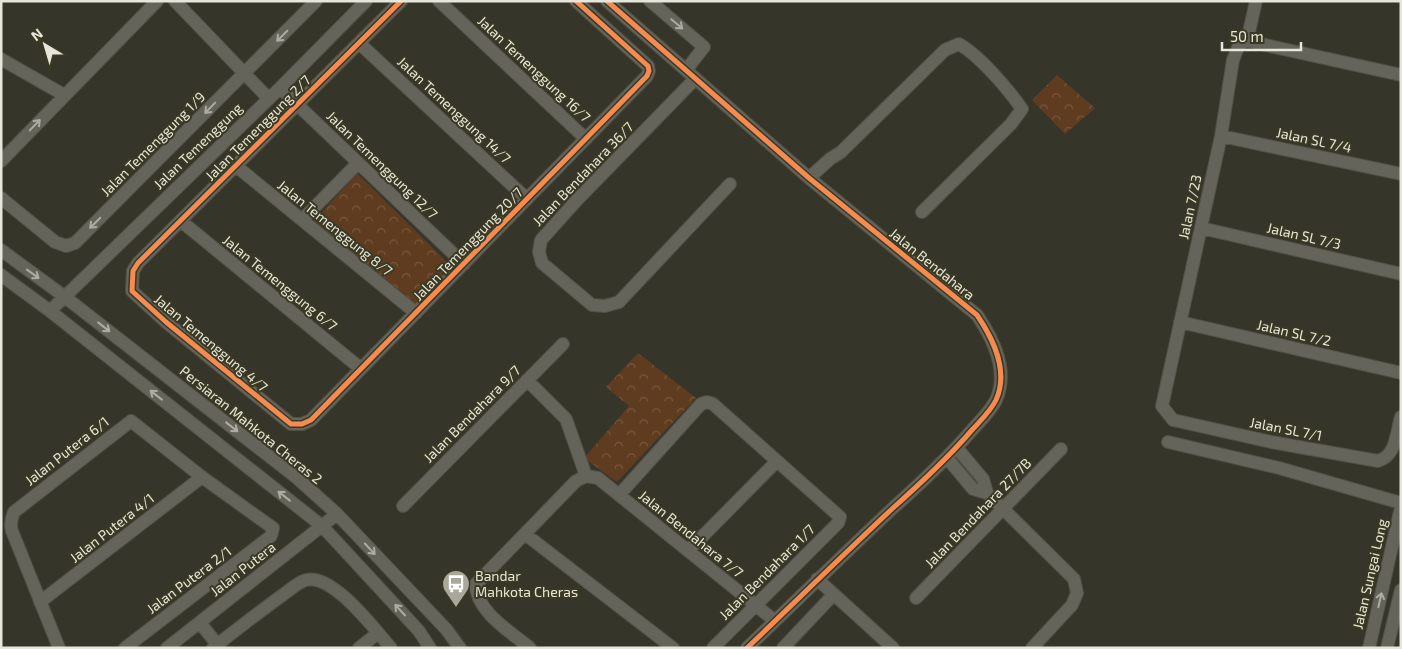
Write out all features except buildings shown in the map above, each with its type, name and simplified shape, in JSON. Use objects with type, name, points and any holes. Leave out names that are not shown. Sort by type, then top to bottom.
[{"type":"street","points":[[1,161],[157,1]]},
{"type":"street","points":[[175,1],[269,99]]},
{"type":"street","name":"Jalan Temenggung 1/9","points":[[1,198],[55,242],[66,246],[75,243],[316,1]]},
{"type":"street","name":"Jalan Temenggung","points":[[50,311],[269,99],[366,1]]},
{"type":"street","name":"Jalan Temenggung 2/7","points":[[133,270],[401,1]]},
{"type":"street","name":"Jalan Temenggung 16/7","points":[[439,1],[586,138]]},
{"type":"street","name":"Jalan Temenggung 20/7","points":[[291,424],[302,424],[311,420],[647,76],[648,66],[576,1]]},
{"type":"street","name":"Jalan Bendahara","points":[[607,1],[812,181],[977,315],[987,329],[999,360],[1001,376],[999,388],[996,400],[986,416],[947,458],[817,579],[748,648]]},
{"type":"street","name":"Jalan Bendahara 36/7","points":[[650,1],[704,47],[691,74],[541,240],[539,252],[542,263],[592,305],[605,306],[619,302],[730,184]]},
{"type":"street","name":"Jalan 7/23","points":[[1173,420],[1162,406],[1221,136],[1233,60],[1239,45],[1247,41],[1256,1]]},
{"type":"street","points":[[1247,41],[1401,75]]},
{"type":"street","name":"Jalan Temenggung 14/7","points":[[359,43],[527,199]]},
{"type":"street","points":[[812,181],[835,164],[841,152],[944,50],[959,44],[968,49],[1012,94],[1022,109],[1011,124],[922,212]]},
{"type":"street","points":[[1,59],[64,95]]},
{"type":"street","name":"Jalan Temenggung 12/7","points":[[280,88],[464,264]]},
{"type":"street","name":"Jalan SL 7/4","points":[[1221,136],[1401,174]]},
{"type":"street","points":[[302,220],[358,162]]},
{"type":"street","name":"Jalan Temenggung 8/7","points":[[236,166],[416,313]]},
{"type":"street","name":"Jalan Temenggung 6/7","points":[[181,221],[360,368]]},
{"type":"street","name":"Jalan SL 7/3","points":[[1201,228],[1401,274]]},
{"type":"street","name":"Persiaran Mahkota Cheras 2","points":[[1,250],[65,297],[297,478],[337,514],[446,629],[460,648]]},
{"type":"street","name":"Jalan Temenggung 4/7","points":[[133,270],[132,291],[166,322],[291,424]]},
{"type":"street","points":[[1,275],[50,311],[322,526],[419,631],[430,648]]},
{"type":"street","name":"Jalan SL 7/2","points":[[1180,322],[1401,373]]},
{"type":"street","name":"Jalan Bendahara 9/7","points":[[403,506],[564,344]]},
{"type":"street","points":[[527,380],[566,420],[586,476],[576,481],[476,584],[476,593],[490,616],[530,648]]},
{"type":"street","points":[[619,495],[702,404],[706,402],[713,404],[777,460],[688,550]]},
{"type":"street","name":"Jalan SL 7/1","points":[[1173,420],[1271,442],[1378,461],[1386,459],[1391,454],[1401,417]]},
{"type":"street","name":"Jalan Putera 6/1","points":[[59,648],[10,524],[14,512],[129,421],[134,421],[202,477],[272,528],[271,536]]},
{"type":"street","points":[[1168,442],[1280,468],[1401,503]]},
{"type":"street","points":[[957,448],[983,479],[987,492],[1074,579],[1077,593],[1072,605],[1032,648]]},
{"type":"street","name":"Jalan Bendahara 27/7B","points":[[916,598],[1061,449]]},
{"type":"street","points":[[947,458],[972,489],[987,492]]},
{"type":"street","name":"Jalan Bendahara 1/7","points":[[713,648],[838,523],[840,517],[777,460]]},
{"type":"street","name":"Jalan Bendahara 7/7","points":[[586,476],[598,478],[774,621]]},
{"type":"street","name":"Jalan Putera 4/1","points":[[40,602],[202,477]]},
{"type":"street","name":"Jalan Sungai Long","points":[[1369,648],[1401,507]]},
{"type":"street","name":"Jalan Putera","points":[[167,648],[337,514]]},
{"type":"street","points":[[525,534],[673,648]]},
{"type":"street","name":"Jalan Putera 2/1","points":[[125,648],[271,536]]},
{"type":"street","points":[[817,579],[893,648]]},
{"type":"street","points":[[200,623],[215,646],[264,609],[307,580],[317,580],[348,599],[390,648]]},
{"type":"street","points":[[1387,648],[1401,590]]},
{"type":"street","points":[[783,648],[834,594]]},
{"type":"street","points":[[359,648],[378,633]]},
{"type":"green space","points":[[1057,75],[1095,108],[1065,134],[1032,100]]},
{"type":"green space","points":[[357,173],[452,267],[416,304],[314,221]]},
{"type":"green space","points":[[638,353],[696,398],[617,482],[584,458],[629,406],[606,387]]},
{"type":"cycle path","points":[[401,1],[138,263],[133,271],[132,291],[166,322],[291,424],[302,424],[311,420],[647,76],[648,66],[576,1]]},
{"type":"cycle path","points":[[607,1],[809,178],[977,315],[989,335],[998,356],[1001,378],[1000,389],[996,400],[982,420],[934,470],[747,648]]},
{"type":"place","name":"Bandar Mahkota Cheras","points":[[456,608]]}]
